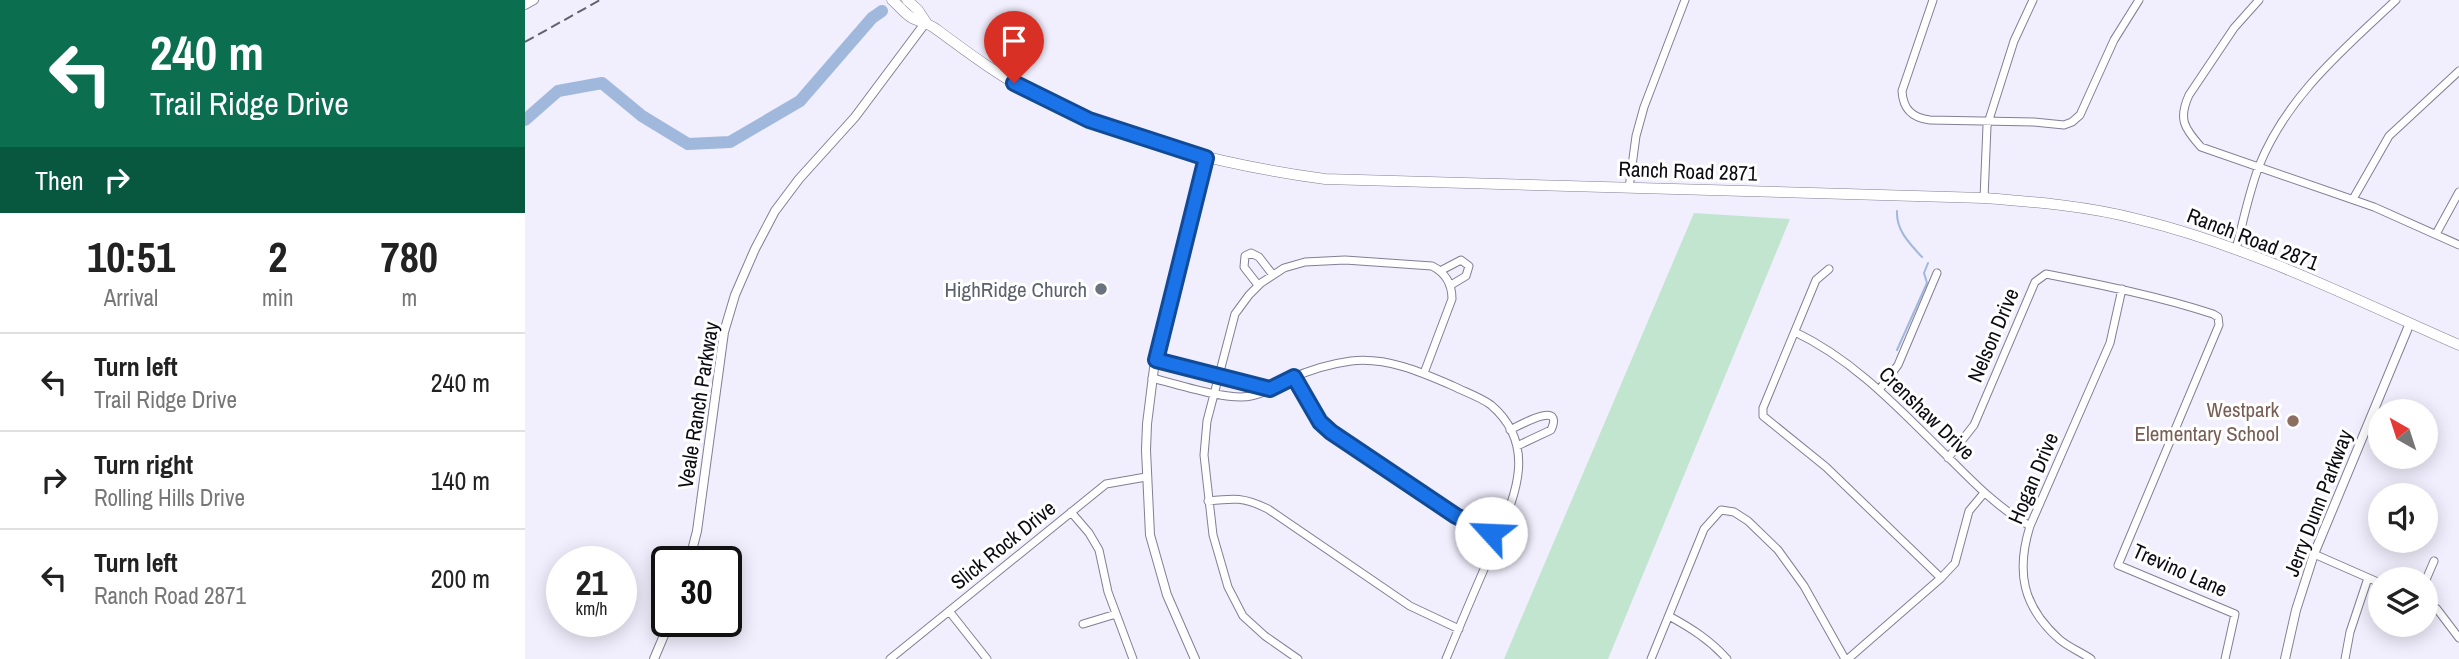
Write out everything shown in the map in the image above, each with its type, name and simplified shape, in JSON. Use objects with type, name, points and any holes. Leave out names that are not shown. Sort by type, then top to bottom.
[{"type":"main road","name":"Ranch Road 2871","points":[[892,0],[912,18],[926,22],[1014,83],[1046,101],[1089,120],[1206,158],[1276,173],[1325,179],[1985,198],[2049,203],[2134,218],[2236,249],[2459,345]]},
{"type":"main road","name":"Ranch Road 2871","points":[[907,0],[926,22]]},
{"type":"street","points":[[525,5],[534,0]]},
{"type":"street","points":[[1629,188],[1636,136],[1644,107],[1685,0]]},
{"type":"street","points":[[1933,0],[1902,91],[1904,106],[1911,114],[1921,120],[2064,125],[2080,115],[2115,40],[2139,0]]},
{"type":"street","points":[[1985,198],[1988,121],[2014,41],[2033,0]]},
{"type":"street","points":[[2259,0],[2234,28],[2189,95],[2182,117],[2188,132],[2201,147],[2353,199],[2459,245]]},
{"type":"street","points":[[2236,249],[2259,167],[2272,138],[2296,102],[2333,58],[2396,0]]},
{"type":"street","name":"Veale Ranch Parkway","points":[[692,546],[724,332],[735,295],[755,249],[783,201],[855,117],[926,22]]},
{"type":"street","points":[[2353,199],[2389,136],[2459,71]]},
{"type":"street","points":[[1195,659],[1174,614],[1150,535],[1146,477],[1147,424],[1152,378],[1206,158]]},
{"type":"street","points":[[2436,234],[2459,192]]},
{"type":"street","points":[[1258,285],[1244,267],[1245,256],[1251,253],[1259,257],[1273,275]]},
{"type":"street","points":[[1299,659],[1265,636],[1243,616],[1228,587],[1213,535],[1204,455],[1207,421],[1235,314],[1258,285],[1284,268],[1325,260],[1425,264],[1440,271],[1451,285],[1452,299],[1424,373]]},
{"type":"street","points":[[1440,271],[1461,260],[1469,266],[1466,276],[1451,285]]},
{"type":"street","points":[[1829,269],[1816,280],[1763,408],[1763,416],[1826,467],[1941,579]]},
{"type":"street","points":[[1879,390],[1898,365],[1937,273]]},
{"type":"street","name":"Nelson Drive","points":[[1948,458],[1974,425],[2039,277],[2046,274],[2122,289],[2172,301],[2218,317]]},
{"type":"street","name":"Hogan Drive","points":[[2091,659],[2060,641],[2041,621],[2028,598],[2022,572],[2023,548],[2110,343],[2122,289]]},
{"type":"street","name":"Trevino Lane","points":[[2218,317],[2219,325],[2117,565],[2235,614],[2225,659]]},
{"type":"street","name":"Jerry Dunn Parkway","points":[[2285,659],[2313,554],[2410,323]]},
{"type":"street","name":"Crenshaw Drive","points":[[1795,332],[1816,341],[1839,357],[1879,390],[2005,512],[2031,526]]},
{"type":"street","points":[[1156,360],[1270,389]]},
{"type":"street","points":[[1152,378],[1214,393],[1248,397],[1330,364],[1355,361],[1397,365],[1424,373],[1489,404],[1505,421],[1517,446],[1520,464],[1516,491],[1446,659]]},
{"type":"street","points":[[1294,377],[1320,422],[1331,432],[1456,516],[1498,536]]},
{"type":"street","points":[[1510,430],[1544,414],[1550,416],[1553,421],[1551,430],[1517,446]]},
{"type":"street","name":"Slick Rock Drive","points":[[890,659],[1106,484],[1146,477]]},
{"type":"street","points":[[1651,659],[1705,528],[1717,512],[1734,512],[1748,521],[1778,550],[1804,586],[1846,659],[1941,579],[1955,563],[1969,511],[1984,493]]},
{"type":"street","points":[[1208,501],[1237,498],[1250,500],[1268,509],[1410,606],[1459,629]]},
{"type":"street","points":[[1071,512],[1099,550],[1116,614],[1133,659]]},
{"type":"street","points":[[2313,554],[2368,578],[2350,632],[2345,659]]},
{"type":"street","points":[[2431,567],[2434,561]]},
{"type":"street","points":[[2438,610],[2459,638]]},
{"type":"street","points":[[949,611],[987,659]]},
{"type":"street","points":[[1083,624],[1116,614]]},
{"type":"street","points":[[1669,616],[1692,628],[1727,659]]},
{"type":"street","points":[[655,659],[664,637]]},
{"type":"green space","points":[[1694,213],[1790,219],[1608,659],[1504,659]]},
{"type":"waterway","points":[[525,120],[558,91],[602,83],[642,116],[688,144],[730,142],[800,101],[872,18],[882,11]]},
{"type":"waterway","points":[[1897,211],[1901,230],[1922,257]]},
{"type":"waterway","points":[[1897,350],[1927,283],[1924,273],[1928,263]]},
{"type":"railway","points":[[525,42],[600,0]]},
{"type":"place","name":"HighRidge Church","points":[[1101,289]]},
{"type":"place","name":"Westpark Elementary School","points":[[2293,421]]},
{"type":"route","points":[[1014,83],[1089,120],[1206,158],[1156,360],[1270,389],[1294,377],[1320,422],[1331,432],[1456,516],[1491,533]]}]
